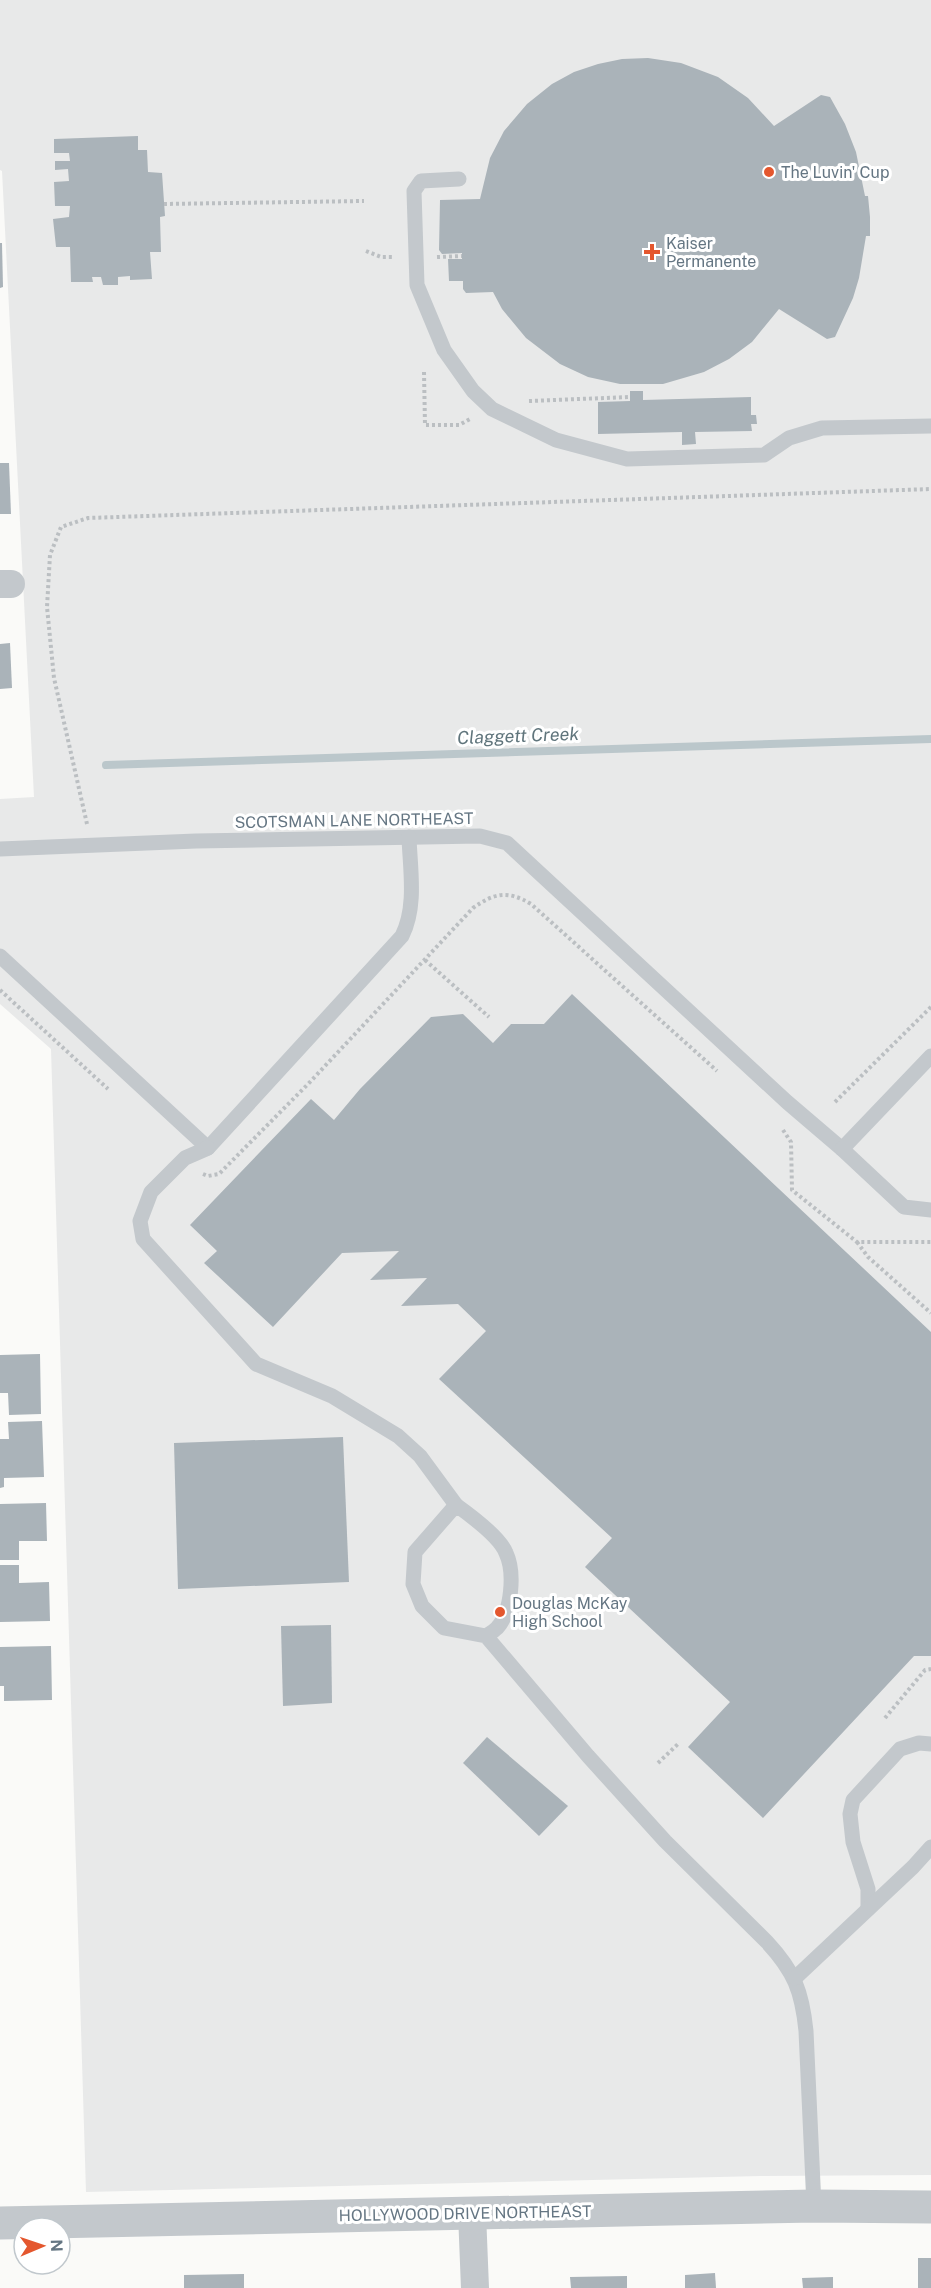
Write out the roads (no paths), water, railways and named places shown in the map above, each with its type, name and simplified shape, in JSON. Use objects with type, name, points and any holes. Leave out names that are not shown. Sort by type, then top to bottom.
[{"type":"street","name":"HOLLYWOOD DRIVE NORTHEAST","points":[[0,2223],[814,2206],[931,2207]]},
{"type":"street","points":[[472,2213],[475,2288]]},
{"type":"lane","points":[[459,179],[421,181],[414,190],[417,285],[444,350],[473,391],[492,409],[556,440],[627,459],[764,455],[789,438],[822,428],[931,426]]},
{"type":"lane","name":"SCOTSMAN LANE NORTHEAST","points":[[0,849],[480,836],[507,843],[904,1207],[931,1210]]},
{"type":"lane","points":[[408,837],[411,887],[406,928],[394,946],[208,1148],[185,1158],[151,1192],[140,1221],[143,1239],[256,1365],[332,1396],[398,1436],[420,1456],[456,1505],[476,1519],[506,1551],[510,1570],[510,1602],[498,1627],[486,1636]]},
{"type":"lane","points":[[0,956],[208,1148]]},
{"type":"lane","points":[[842,1149],[931,1056]]},
{"type":"lane","points":[[456,1505],[415,1552],[413,1584],[422,1606],[444,1628],[486,1636],[588,1756],[665,1841],[783,1959],[795,1978],[804,2004],[814,2206]]},
{"type":"lane","points":[[868,1909],[868,1889],[853,1842],[850,1814],[853,1800],[900,1749],[919,1743],[931,1744]]},
{"type":"lane","points":[[795,1978],[913,1867],[931,1846]]},
{"type":"waterway","name":"Claggett Creek","points":[[106,765],[931,739]]},
{"type":"place","name":"The Luvin' Cup","points":[[769,172]]},
{"type":"place","name":"Kaiser Permanente","points":[[652,252]]},
{"type":"place","name":"Douglas McKay High School","points":[[500,1612]]}]
